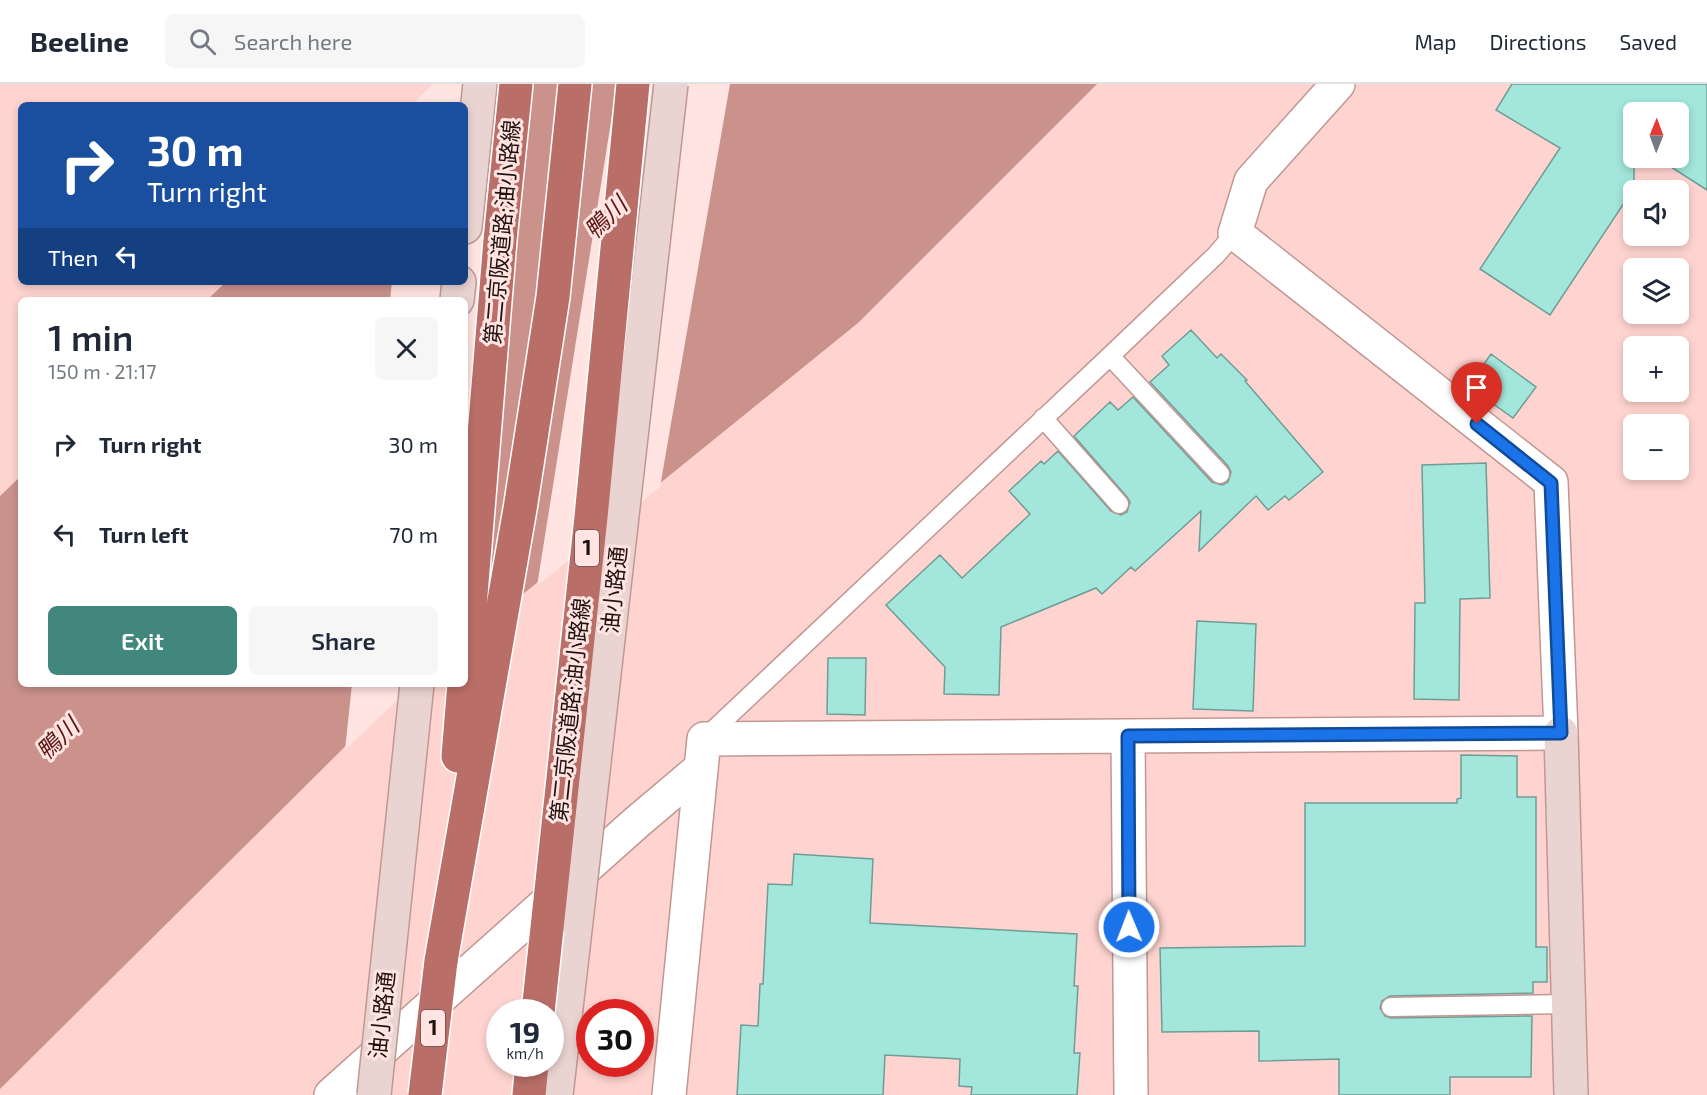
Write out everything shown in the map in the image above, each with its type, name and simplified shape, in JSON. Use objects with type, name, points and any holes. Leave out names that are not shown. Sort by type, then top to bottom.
[{"type":"highway","name":"第二京阪道路;油小路線","points":[[468,631],[500,240],[516,84]]},
{"type":"highway","points":[[441,961],[520,509],[553,297],[575,84]]},
{"type":"highway","name":"第二京阪道路;油小路線","points":[[539,999],[591,517],[633,84]]},
{"type":"highway","name":"1","points":[[425,1095],[441,961],[464,687]]},
{"type":"highway","points":[[529,1095],[531,1077]]},
{"type":"street","points":[[468,198],[480,84]]},
{"type":"street","name":"油小路通","points":[[556,1095],[671,84]]},
{"type":"street","points":[[1338,84],[1251,181],[1235,233],[1551,483],[1561,733],[1571,1095]]},
{"type":"street","name":"油小路通","points":[[374,1095],[417,687]]},
{"type":"street","points":[[331,1095],[637,822],[702,754],[1128,736],[1561,733]]},
{"type":"street","points":[[1128,736],[1131,1095]]},
{"type":"street","points":[[669,1095],[702,754]]},
{"type":"lane","points":[[702,754],[1043,418],[1216,255],[1235,233]]},
{"type":"lane","points":[[1110,356],[1220,474]]},
{"type":"lane","points":[[1043,418],[1119,504]]},
{"type":"lane","points":[[1391,1007],[1567,1004]]},
{"type":"shaded area","points":[[0,84],[1707,84],[1707,1095],[0,1095]]},
{"type":"water","name":"鴨川","points":[[437,84],[1097,84],[858,323],[468,639],[468,297],[210,297],[223,285],[468,285],[468,102],[461,102]]},
{"type":"water","name":"鴨川","points":[[18,479],[18,687],[407,687],[0,1089],[0,496]]},
{"type":"pier","points":[[432,84],[511,84],[468,572],[468,297],[390,297],[392,285],[468,285],[468,102],[415,102]]},
{"type":"pier","points":[[617,84],[730,84],[660,487],[537,586]]},
{"type":"pier","points":[[352,687],[411,687],[345,750]]},
{"type":"building","points":[[1512,84],[1707,84],[1707,190],[1673,168],[1689,168],[1689,102],[1623,102],[1623,168],[1634,168],[1634,180],[1623,180],[1623,205],[1550,315],[1480,269],[1560,148],[1496,110]]},
{"type":"building","points":[[1191,330],[1217,358],[1221,354],[1247,380],[1245,381],[1323,472],[1289,500],[1285,496],[1268,510],[1256,496],[1199,551],[1201,511],[1135,571],[1131,567],[1102,594],[1096,588],[1001,627],[999,695],[944,694],[945,667],[886,605],[940,555],[962,578],[1030,514],[1009,491],[1041,461],[1044,464],[1058,451],[1111,511],[1121,515],[1127,512],[1130,502],[1127,497],[1074,436],[1110,402],[1118,410],[1133,397],[1212,482],[1222,485],[1228,482],[1231,472],[1228,466],[1150,382],[1169,365],[1162,356]]},
{"type":"building","points":[[1491,354],[1536,387],[1513,418],[1468,386]]},
{"type":"building","points":[[1486,463],[1490,598],[1460,599],[1459,700],[1414,699],[1415,603],[1425,603],[1422,465]]},
{"type":"building","points":[[1197,621],[1256,624],[1253,711],[1193,709]]},
{"type":"building","points":[[828,658],[866,658],[865,715],[827,714]]},
{"type":"building","points":[[1461,755],[1517,756],[1517,797],[1536,797],[1536,947],[1547,947],[1547,982],[1533,982],[1533,993],[1390,996],[1382,1001],[1380,1008],[1385,1016],[1391,1018],[1532,1016],[1531,1077],[1450,1077],[1450,1095],[1339,1095],[1339,1059],[1259,1061],[1259,1031],[1162,1032],[1160,948],[1305,946],[1305,803],[1457,803],[1457,799],[1461,798]]},
{"type":"building","points":[[794,854],[873,859],[870,923],[1077,934],[1074,986],[1078,986],[1074,1053],[1080,1053],[1077,1095],[971,1095],[972,1087],[959,1086],[960,1059],[885,1055],[883,1095],[737,1095],[741,1025],[758,1026],[760,984],[763,984],[768,884],[792,885]]},
{"type":"route","points":[[1129,927],[1128,736],[1561,733],[1551,483],[1477,424]]}]
